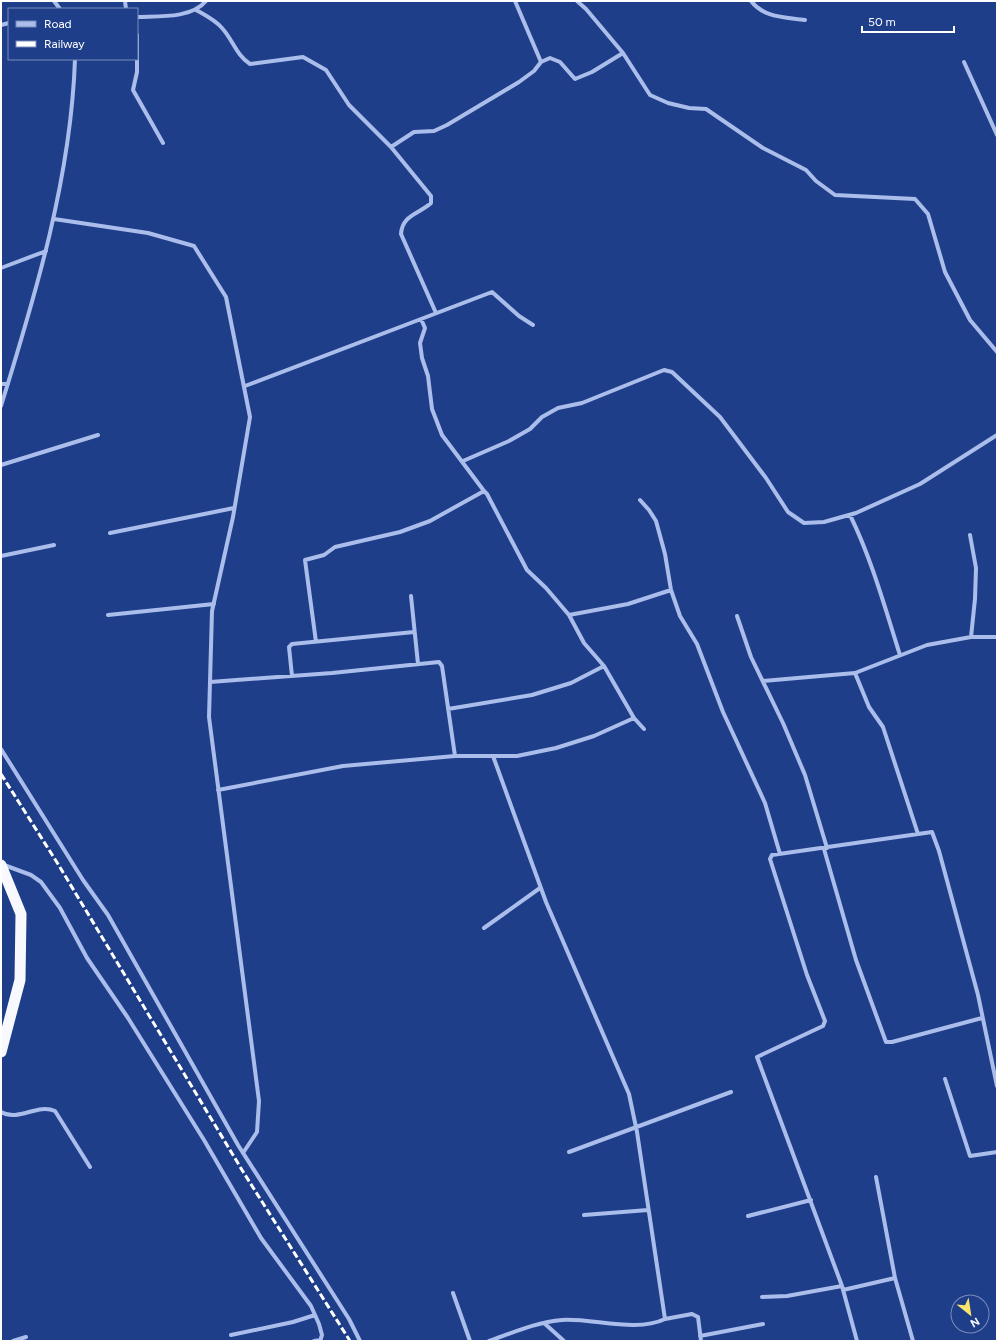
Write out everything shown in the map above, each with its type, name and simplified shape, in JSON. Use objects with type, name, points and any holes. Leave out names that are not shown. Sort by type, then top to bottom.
[{"type":"highway","points":[[1,864],[21,914],[20,980],[1,1052]]},
{"type":"street","points":[[138,16],[186,14],[196,10],[206,1]]},
{"type":"street","points":[[515,1],[541,62]]},
{"type":"street","points":[[577,1],[586,9],[623,53],[650,95],[668,103],[689,108],[706,109],[763,148],[806,170],[816,181],[835,194],[915,199],[928,214],[945,272],[970,320],[997,352]]},
{"type":"street","points":[[751,1],[757,9],[768,14],[805,20]]},
{"type":"street","points":[[196,10],[215,21],[224,29],[242,58],[250,64],[303,57],[326,70],[353,110],[364,118],[391,147],[431,196],[431,203],[408,217],[402,227],[401,234],[436,313]]},
{"type":"street","points":[[391,147],[414,132],[434,131],[448,125],[519,82],[534,71],[541,62],[550,58],[555,59],[575,79],[592,72],[623,53]]},
{"type":"street","points":[[1,406],[54,219],[74,92],[75,60]]},
{"type":"street","points":[[138,60],[138,72],[133,90],[163,143]]},
{"type":"street","points":[[964,62],[997,135]]},
{"type":"street","points":[[54,219],[148,233],[194,246],[226,297],[245,386],[250,417],[234,508],[212,611],[209,716],[259,1101],[257,1132],[243,1153]]},
{"type":"street","points":[[1,268],[46,251]]},
{"type":"street","points":[[245,386],[492,292],[519,316],[533,325]]},
{"type":"street","points":[[421,319],[425,328],[420,343],[422,358],[428,376],[432,409],[442,435],[487,494],[527,570],[546,588],[569,615],[584,643],[604,666],[634,718],[644,729]]},
{"type":"street","points":[[463,461],[509,441],[530,429],[542,417],[558,408],[582,403],[664,370],[672,372],[720,417],[766,478],[788,512],[804,523],[824,522],[850,515],[920,484],[997,435]]},
{"type":"street","points":[[1,384],[8,384]]},
{"type":"street","points":[[1,465],[98,434]]},
{"type":"street","points":[[316,642],[305,560],[324,555],[335,547],[400,532],[415,527],[430,521],[484,491]]},
{"type":"street","points":[[640,500],[656,521],[665,554],[670,590],[680,616],[697,644],[723,712],[765,803],[780,854]]},
{"type":"street","points":[[110,533],[234,508]]},
{"type":"street","points":[[850,515],[862,540],[878,583],[900,655]]},
{"type":"street","points":[[970,535],[976,568],[975,600],[971,637]]},
{"type":"street","points":[[1,556],[54,545]]},
{"type":"street","points":[[569,615],[628,604],[670,590]]},
{"type":"street","points":[[411,596],[418,664]]},
{"type":"street","points":[[108,615],[214,604]]},
{"type":"street","points":[[737,616],[751,657],[805,775],[856,960],[886,1042],[892,1042],[982,1018]]},
{"type":"street","points":[[292,676],[289,647],[292,644],[414,632]]},
{"type":"street","points":[[763,681],[855,673],[927,645],[971,637],[997,637]]},
{"type":"street","points":[[210,682],[439,662],[442,666],[455,756]]},
{"type":"street","points":[[448,708],[532,695],[571,683],[604,666]]},
{"type":"street","points":[[855,673],[869,707],[883,727],[918,834]]},
{"type":"street","points":[[218,790],[344,766],[455,756],[517,756],[556,748],[594,736],[634,718]]},
{"type":"street","points":[[1,749],[83,880],[108,915],[243,1153],[349,1319],[360,1341]]},
{"type":"street","points":[[494,756],[540,888],[629,1094],[636,1128],[664,1319]]},
{"type":"street","points":[[857,1341],[842,1288],[811,1200],[757,1058],[823,1026],[825,1022],[770,859],[772,855],[932,832],[978,995],[997,1086]]},
{"type":"street","points":[[1,864],[30,874],[41,882],[60,908],[87,958],[200,1134],[262,1238],[301,1292],[315,1315],[322,1334],[322,1341],[314,1341]]},
{"type":"street","points":[[484,928],[540,888]]},
{"type":"street","points":[[945,1079],[970,1156],[997,1152]]},
{"type":"street","points":[[569,1152],[730,1092]]},
{"type":"street","points":[[1,1112],[13,1116],[48,1108],[54,1110],[90,1167]]},
{"type":"street","points":[[876,1177],[895,1278],[913,1341]]},
{"type":"street","points":[[748,1216],[811,1200]]},
{"type":"street","points":[[584,1215],[648,1210]]},
{"type":"street","points":[[762,1297],[787,1296],[895,1278]]},
{"type":"street","points":[[453,1293],[470,1341]]},
{"type":"street","points":[[489,1341],[544,1323],[562,1320],[639,1325],[692,1314],[698,1317],[701,1341]]},
{"type":"street","points":[[231,1335],[293,1322],[315,1315]]},
{"type":"street","points":[[544,1323],[564,1341]]},
{"type":"street","points":[[700,1336],[763,1324]]},
{"type":"street","points":[[13,1341],[26,1337]]},
{"type":"railway","points":[[1,774],[58,864],[242,1170],[350,1341]]}]
